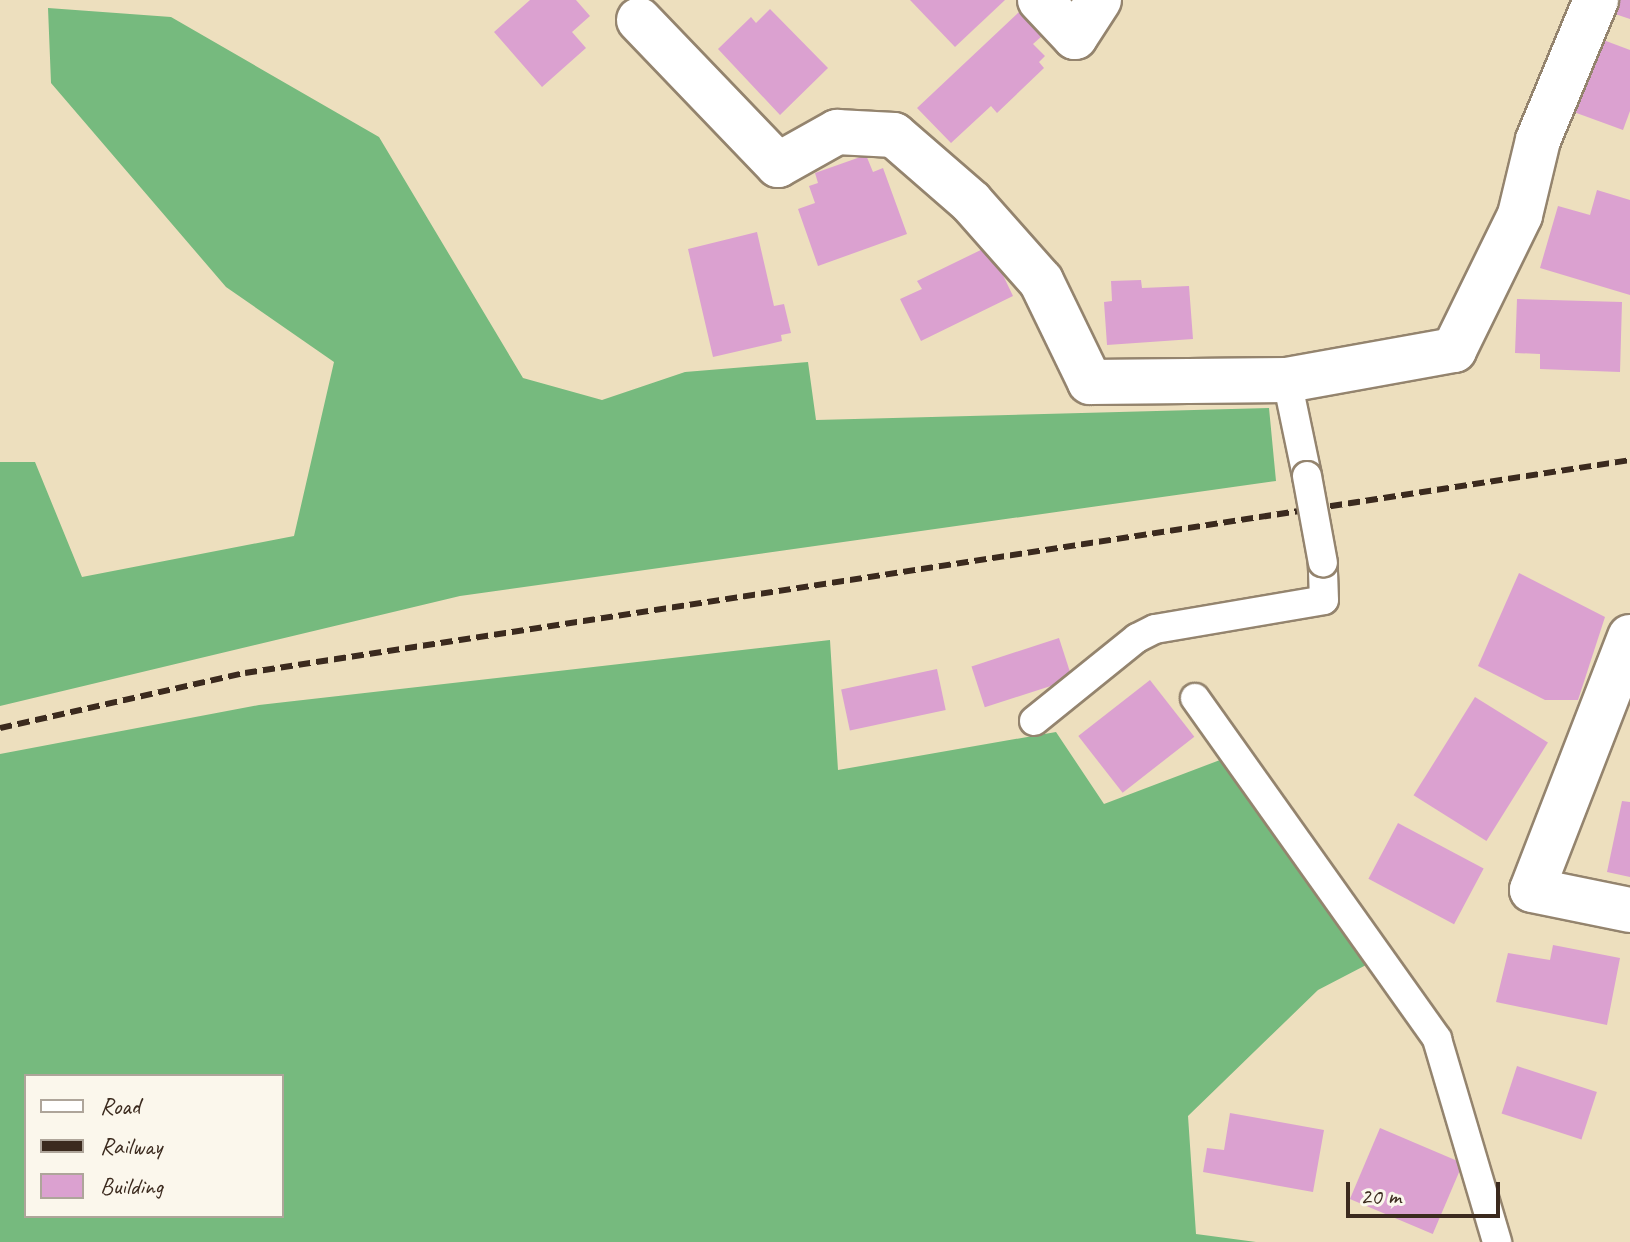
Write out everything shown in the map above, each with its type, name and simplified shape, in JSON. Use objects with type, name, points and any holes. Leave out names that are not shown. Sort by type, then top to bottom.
[{"type":"street","points":[[1040,0],[1075,37],[1099,0]]},
{"type":"street","points":[[639,20],[778,165],[837,132],[894,135],[971,202],[1041,281],[1090,382],[1287,380],[1454,350],[1520,215],[1538,140],[1596,0]]},
{"type":"street","points":[[1630,637],[1532,890],[1630,910]]},
{"type":"lane","points":[[1034,721],[1137,638],[1155,629],[1324,600],[1323,563],[1287,380]]},
{"type":"lane","points":[[1195,698],[1437,1039],[1497,1242]]},
{"type":"green space","points":[[48,8],[171,17],[379,137],[523,378],[602,400],[685,372],[808,362],[816,420],[1269,408],[1276,481],[460,596],[0,706],[0,462],[35,462],[82,577],[294,536],[334,362],[226,287],[51,83]]},
{"type":"green space","points":[[830,640],[838,770],[1056,732],[1104,804],[1220,760],[1368,964],[1318,990],[1188,1116],[1196,1234],[1256,1242],[0,1242],[0,754],[259,705]]},
{"type":"building","points":[[530,0],[576,0],[590,16],[572,32],[586,48],[542,87],[494,32]]},
{"type":"building","points":[[910,0],[1005,0],[955,47]]},
{"type":"building","points":[[1617,0],[1630,0],[1630,19],[1612,13]]},
{"type":"building","points":[[770,9],[828,68],[780,115],[718,49],[751,17],[756,23]]},
{"type":"building","points":[[1019,12],[1042,36],[1033,44],[1045,56],[1039,62],[1044,68],[997,113],[991,106],[951,143],[917,108]]},
{"type":"building","points":[[1598,38],[1630,50],[1630,111],[1623,130],[1571,111]]},
{"type":"building","points":[[866,155],[873,172],[883,168],[907,234],[818,266],[798,209],[815,203],[809,186],[818,183],[815,173]]},
{"type":"building","points":[[1597,190],[1630,200],[1630,295],[1540,268],[1558,206],[1590,215]]},
{"type":"building","points":[[757,232],[774,306],[784,304],[791,333],[781,335],[782,341],[713,357],[688,249]]},
{"type":"building","points":[[989,246],[1013,296],[921,341],[900,299],[922,289],[917,281]]},
{"type":"building","points":[[1141,280],[1142,288],[1189,286],[1193,339],[1107,345],[1104,302],[1112,301],[1111,281]]},
{"type":"building","points":[[1517,299],[1622,302],[1620,372],[1540,369],[1540,354],[1515,353]]},
{"type":"building","points":[[1519,573],[1605,617],[1578,700],[1545,700],[1478,666]]},
{"type":"building","points":[[1059,638],[1072,679],[985,707],[972,666]]},
{"type":"building","points":[[937,669],[946,710],[850,730],[841,689]]},
{"type":"building","points":[[1150,680],[1194,737],[1123,793],[1078,736]]},
{"type":"building","points":[[1475,697],[1548,743],[1486,841],[1414,795]]},
{"type":"building","points":[[1622,801],[1630,802],[1630,877],[1607,872]]},
{"type":"building","points":[[1398,823],[1484,869],[1454,924],[1368,879]]},
{"type":"building","points":[[1553,945],[1620,958],[1607,1025],[1496,1002],[1508,953],[1550,960]]},
{"type":"building","points":[[1517,1066],[1597,1092],[1581,1140],[1502,1114]]},
{"type":"building","points":[[1230,1113],[1324,1130],[1313,1192],[1203,1172],[1207,1148],[1224,1150]]},
{"type":"building","points":[[1380,1128],[1463,1163],[1433,1234],[1350,1199]]},
{"type":"railway","points":[[0,728],[245,673],[1630,460]]}]
